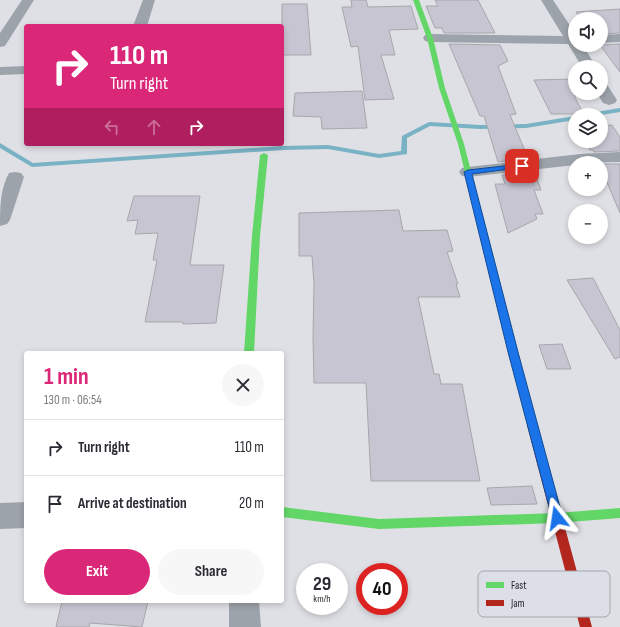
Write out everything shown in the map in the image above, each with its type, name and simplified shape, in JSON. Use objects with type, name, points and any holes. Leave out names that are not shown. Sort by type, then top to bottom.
[{"type":"street","points":[[0,43],[28,0]]},
{"type":"street","points":[[141,24],[149,0]]},
{"type":"street","points":[[416,0],[430,38],[442,88],[461,144],[513,352],[571,571]]},
{"type":"street","points":[[547,0],[568,32]]},
{"type":"street","points":[[430,38],[568,42]]},
{"type":"street","points":[[608,39],[620,38]]},
{"type":"street","points":[[0,70],[24,70]]},
{"type":"street","points":[[249,351],[256,236],[264,156]]},
{"type":"street","points":[[468,172],[572,160],[620,157]]},
{"type":"street","points":[[0,220],[16,177]]},
{"type":"street","points":[[284,512],[379,524],[557,518],[620,513]]},
{"type":"street","points":[[0,516],[24,515]]},
{"type":"street","points":[[244,603],[245,627]]},
{"type":"street","points":[[583,617],[586,627]]},
{"type":"building","points":[[351,0],[366,0],[368,7],[411,6],[418,29],[389,30],[395,55],[381,55],[394,99],[365,100],[358,46],[351,47],[342,7],[352,7]]},
{"type":"building","points":[[435,0],[478,0],[495,33],[444,33],[442,28],[435,28],[426,6],[438,6]]},
{"type":"building","points":[[282,4],[307,4],[311,55],[284,55],[284,24],[282,24]]},
{"type":"building","points":[[620,9],[620,33],[608,34],[608,12],[576,12]]},
{"type":"building","points":[[449,44],[500,45],[508,61],[498,66],[516,114],[510,115],[528,158],[498,162],[484,116],[480,116]]},
{"type":"building","points":[[620,44],[620,72],[605,52],[608,52],[608,45]]},
{"type":"building","points":[[568,79],[568,100],[576,100],[581,108],[568,108],[568,114],[551,114],[534,80]]},
{"type":"building","points":[[362,91],[367,128],[322,129],[321,117],[293,116],[295,93]]},
{"type":"building","points":[[608,125],[612,125],[620,137],[620,151],[594,152],[593,150],[590,150],[589,148],[608,148]]},
{"type":"building","points":[[608,164],[620,164],[620,213],[608,185]]},
{"type":"building","points":[[534,171],[541,190],[534,190],[543,214],[535,214],[537,219],[508,233],[495,184],[505,184],[502,175]]},
{"type":"building","points":[[134,196],[200,196],[190,265],[224,265],[216,323],[183,324],[183,322],[145,322],[157,260],[153,260],[158,233],[135,234],[138,220],[127,221]]},
{"type":"building","points":[[399,210],[403,231],[447,230],[453,251],[447,252],[458,284],[456,284],[460,297],[418,297],[434,374],[439,374],[441,384],[462,384],[480,481],[371,481],[366,383],[314,383],[314,284],[312,256],[299,256],[299,213]]},
{"type":"building","points":[[593,278],[620,330],[620,357],[615,359],[567,280]]},
{"type":"building","points":[[562,344],[571,369],[547,369],[539,345]]},
{"type":"building","points":[[532,486],[537,504],[491,505],[487,488]]},
{"type":"building","points":[[62,603],[148,603],[142,627],[90,623],[89,627],[56,627]]},
{"type":"waterway","points":[[608,112],[620,110]]},
{"type":"waterway","points":[[0,145],[32,165],[283,148],[328,147],[379,156],[405,153],[404,137],[429,124],[480,127],[526,126],[568,119]]},
{"type":"traffic: fast","points":[[416,0],[430,38],[442,88],[461,144],[532,425]]},
{"type":"traffic: fast","points":[[249,351],[256,236],[264,155]]},
{"type":"traffic: fast","points":[[284,512],[379,524],[557,518],[620,513]]},
{"type":"traffic: jam","points":[[532,425],[571,571]]},
{"type":"traffic: jam","points":[[583,617],[586,627]]},
{"type":"route","points":[[522,166],[468,172],[513,352],[557,518]]}]
